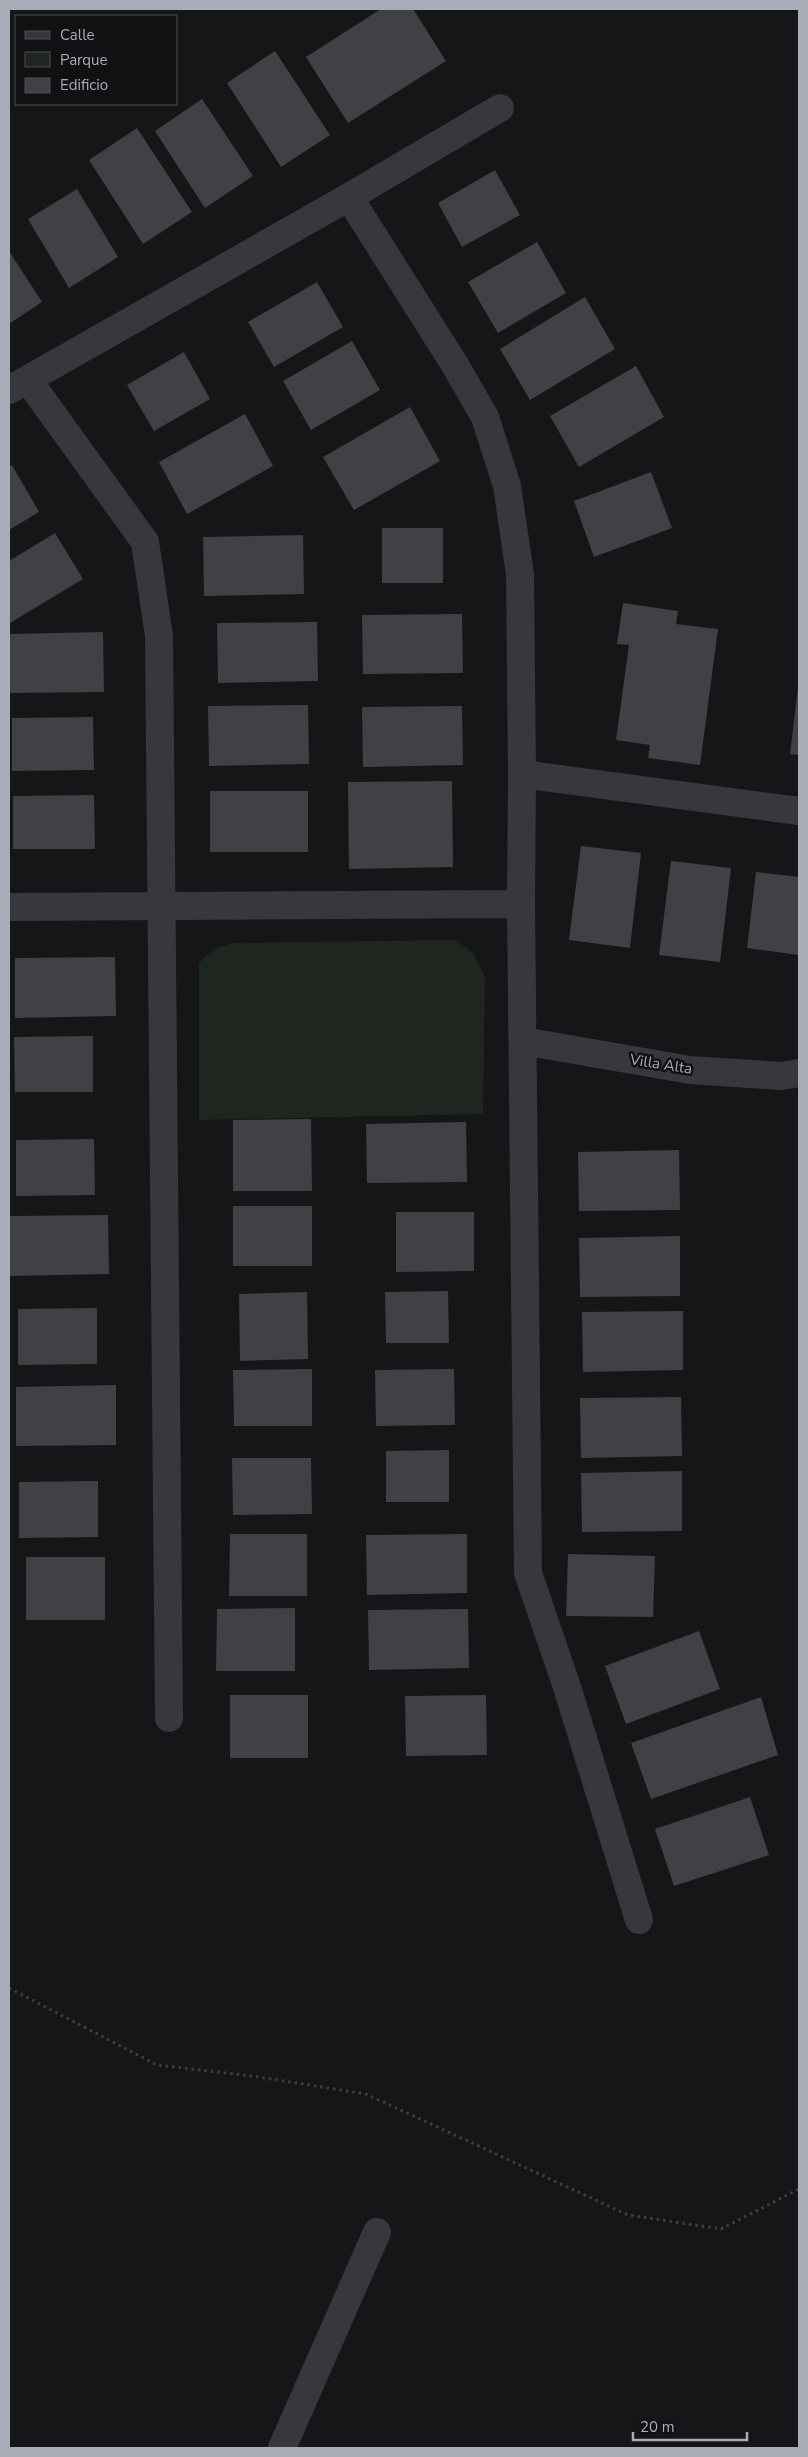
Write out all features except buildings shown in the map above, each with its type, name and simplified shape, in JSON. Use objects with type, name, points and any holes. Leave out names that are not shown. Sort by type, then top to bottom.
[{"type":"street","points":[[169,1718],[159,636],[145,542],[19,385],[349,197],[500,108]]},
{"type":"street","points":[[349,197],[456,365],[485,417],[507,486],[520,574],[521,904],[528,1573],[639,1920]]},
{"type":"street","points":[[522,774],[799,811]]},
{"type":"street","points":[[9,907],[521,904]]},
{"type":"street","name":"Villa Alta","points":[[523,1041],[690,1070],[780,1076],[799,1074]]},
{"type":"street","points":[[282,2448],[377,2232]]},
{"type":"path","points":[[9,1988],[157,2065],[252,2076],[366,2094],[628,2215],[722,2229],[799,2189]]},
{"type":"green space","points":[[456,940],[474,954],[485,977],[483,1114],[199,1120],[199,963],[214,949],[233,943]]}]
